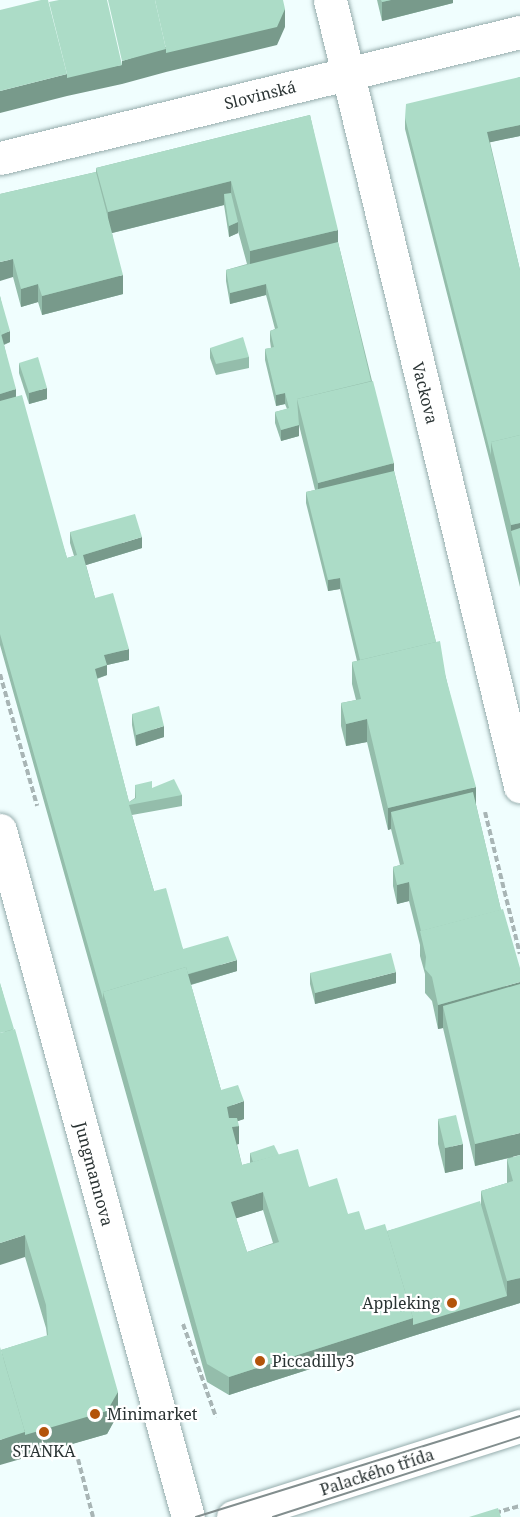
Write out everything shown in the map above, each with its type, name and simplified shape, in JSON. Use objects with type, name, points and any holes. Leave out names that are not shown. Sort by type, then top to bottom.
[{"type":"street","name":"Vackova","points":[[330,0],[520,786]]},
{"type":"street","name":"Slovinská","points":[[0,158],[520,32]]},
{"type":"street","name":"Jungmannova","points":[[0,830],[189,1517]]},
{"type":"street","name":"Palackého třída","points":[[233,1517],[520,1426]]},
{"type":"path","points":[[78,1460],[93,1517]]},
{"type":"path","points":[[492,1514],[520,1506]]},
{"type":"building","points":[[48,0],[67,74],[0,91],[0,10]]},
{"type":"building","points":[[107,0],[122,65],[67,78],[49,2]]},
{"type":"building","points":[[108,0],[155,0],[166,49],[122,61]]},
{"type":"building","points":[[155,0],[283,0],[285,9],[277,27],[166,53]]},
{"type":"building","points":[[520,77],[520,125],[487,132],[520,270],[520,435],[491,442],[491,455],[405,118],[406,104]]},
{"type":"building","points":[[310,115],[338,230],[250,251],[231,181],[108,212],[96,168]]},
{"type":"building","points":[[96,172],[123,275],[42,296],[38,284],[21,289],[13,259],[0,262],[0,194]]},
{"type":"building","points":[[231,193],[238,222],[229,226],[224,194]]},
{"type":"building","points":[[338,242],[371,381],[297,399],[299,425],[281,430],[275,412],[289,408],[285,393],[276,395],[265,349],[274,347],[270,331],[278,328],[266,284],[230,293],[226,270]]},
{"type":"building","points":[[0,296],[10,331],[1,335],[0,330]]},
{"type":"building","points":[[0,330],[16,389],[0,394]]},
{"type":"building","points":[[243,337],[249,357],[216,364],[210,348]]},
{"type":"building","points":[[38,357],[47,388],[29,393],[19,363]]},
{"type":"building","points":[[373,381],[394,463],[318,483],[297,399]]},
{"type":"building","points":[[22,395],[67,558],[77,555],[70,532],[135,514],[142,537],[83,555],[95,598],[113,593],[129,649],[104,655],[107,665],[95,669],[129,802],[136,798],[135,785],[152,781],[152,788],[174,779],[182,795],[129,805],[154,891],[166,888],[183,949],[228,936],[237,960],[188,974],[186,967],[103,992],[103,999],[0,634],[0,401]]},
{"type":"building","points":[[520,435],[520,523],[511,525],[491,442]]},
{"type":"building","points":[[394,471],[436,642],[360,660],[340,578],[328,580],[306,492]]},
{"type":"building","points":[[520,528],[520,568],[511,531]]},
{"type":"building","points":[[440,641],[446,678],[476,787],[388,808],[367,719],[346,724],[341,703],[361,699],[352,662]]},
{"type":"building","points":[[159,706],[164,726],[136,735],[132,714]]},
{"type":"building","points":[[473,792],[501,910],[421,931],[409,882],[397,885],[393,867],[404,864],[391,812]]},
{"type":"building","points":[[503,909],[520,968],[520,982],[438,1005],[432,977],[425,969],[426,957],[420,931]]},
{"type":"building","points":[[391,953],[396,972],[315,993],[310,973]]},
{"type":"building","points":[[186,967],[221,1090],[238,1085],[244,1101],[227,1107],[229,1118],[237,1118],[239,1126],[232,1127],[242,1165],[298,1149],[309,1187],[337,1178],[348,1214],[359,1211],[365,1230],[385,1224],[413,1318],[229,1377],[207,1364],[103,992]],"holes":[[[263,1192],[279,1242],[247,1252],[231,1202]]]},
{"type":"building","points":[[0,983],[14,1029],[0,1033]]},
{"type":"building","points":[[520,984],[520,1133],[475,1144],[443,1006]]},
{"type":"building","points":[[15,1029],[118,1392],[107,1411],[25,1435],[1,1350],[48,1335],[46,1305],[25,1235],[0,1243],[0,1033]]},
{"type":"building","points":[[456,1115],[463,1144],[445,1148],[438,1119]]},
{"type":"building","points":[[274,1145],[279,1155],[253,1162],[250,1153]]},
{"type":"building","points":[[520,1155],[520,1278],[507,1281],[481,1191],[513,1181],[507,1159]]},
{"type":"building","points":[[480,1201],[507,1296],[413,1325],[413,1318],[387,1231]]},
{"type":"building","points":[[0,1347],[25,1432],[0,1440]]},
{"type":"building","points":[[498,1508],[501,1517],[469,1517]]},
{"type":"tram line","points":[[196,1517],[520,1416]]},
{"type":"tram line","points":[[273,1517],[520,1437]]},
{"type":"place","name":"Appleking","points":[[452,1303]]},
{"type":"place","name":"Piccadilly3","points":[[260,1361]]},
{"type":"place","name":"Minimarket","points":[[95,1414]]},
{"type":"place","name":"STANKA","points":[[44,1432]]}]
